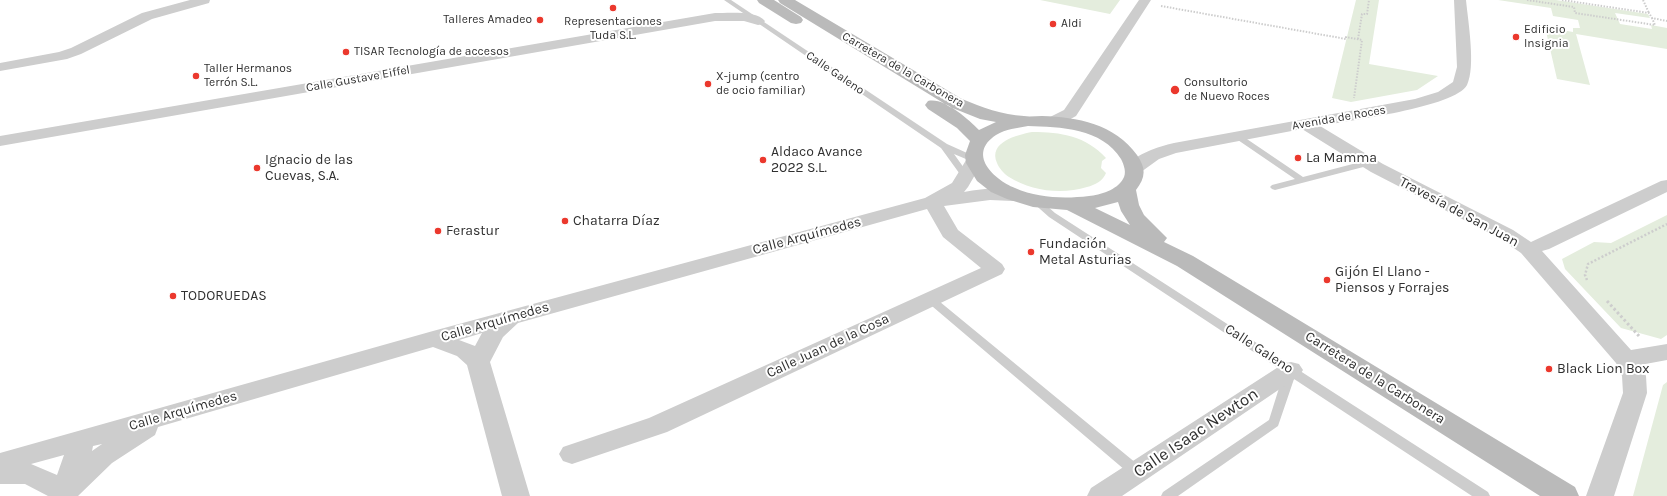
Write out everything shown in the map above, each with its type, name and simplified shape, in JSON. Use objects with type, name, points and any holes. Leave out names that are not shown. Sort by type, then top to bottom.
[{"type":"street","points":[[0,67],[62,56],[76,51],[147,16],[204,0]]},
{"type":"street","points":[[715,17],[725,13],[729,8],[727,0]]},
{"type":"street","name":"Carretera de la Carbonera","points":[[764,0],[954,118],[963,124],[979,140]]},
{"type":"street","name":"Carretera de la Carbonera","points":[[785,0],[956,103],[986,115],[1028,121]]},
{"type":"street","points":[[1054,121],[1070,114],[1145,0]]},
{"type":"street","name":"Avenida de Roces","points":[[1135,168],[1148,157],[1159,152],[1238,136],[1418,104],[1444,95],[1460,84],[1464,67],[1460,0]]},
{"type":"street","name":"Calle Gustave Eiffel","points":[[0,140],[715,17],[745,17],[758,21]]},
{"type":"street","points":[[1028,121],[1054,121],[1083,127],[1109,137],[1127,152],[1135,168],[1134,179],[1126,189],[1104,200],[1073,205],[1036,201],[1013,195],[993,184],[971,165],[979,140],[991,130],[1008,124],[1028,121]]},
{"type":"street","name":"Travesía de San Juan","points":[[1305,124],[1368,163],[1493,227],[1528,249],[1626,359],[1634,376],[1635,393],[1603,492],[1600,496]]},
{"type":"street","name":"Calle Arquímedes","points":[[0,463],[82,441],[511,317],[932,202],[959,187],[971,165]]},
{"type":"street","points":[[1528,249],[1542,245],[1667,185]]},
{"type":"street","points":[[1126,189],[1127,203],[1131,213],[1139,224],[1185,261]]},
{"type":"street","points":[[932,202],[969,196],[1013,195]]},
{"type":"street","name":"Calle Juan de la Cosa","points":[[572,454],[658,425],[995,269],[950,233],[941,215],[932,202]]},
{"type":"street","points":[[1073,205],[1185,261]]},
{"type":"street","name":"Carretera de la Carbonera","points":[[1185,261],[1564,496]]},
{"type":"street","points":[[478,362],[494,332],[511,317]]},
{"type":"street","points":[[433,339],[465,350],[478,362],[516,496]]},
{"type":"street","points":[[1626,359],[1661,353]]},
{"type":"street","name":"Calle Isaac Newton","points":[[1101,496],[1291,370]]},
{"type":"street","points":[[64,494],[103,456],[164,417]]},
{"type":"street","points":[[64,494],[82,441]]},
{"type":"street","points":[[0,474],[29,474],[64,494]]},
{"type":"lane","name":"Calle Galeno","points":[[727,0],[971,165]]},
{"type":"lane","points":[[1238,136],[1302,180]]},
{"type":"lane","name":"Calle Galeno","points":[[944,146],[971,165]]},
{"type":"lane","points":[[1275,187],[1368,163]]},
{"type":"lane","name":"Calle Galeno","points":[[1036,201],[1052,215],[1483,496]]},
{"type":"lane","points":[[930,299],[1137,472]]},
{"type":"lane","points":[[1168,496],[1274,423],[1291,370]]},
{"type":"path","points":[[1358,39],[1362,14],[1367,14],[1369,0]]},
{"type":"path","points":[[1527,0],[1574,7],[1575,12],[1655,25],[1644,0]]},
{"type":"path","points":[[1562,0],[1649,13]]},
{"type":"path","points":[[1160,5],[1346,39],[1346,37],[1362,40],[1354,103]]},
{"type":"path","points":[[1652,18],[1667,21]]},
{"type":"path","points":[[1588,281],[1585,275],[1588,264],[1667,224]]},
{"type":"path","points":[[1604,298],[1636,331],[1661,353]]},
{"type":"green space","points":[[1040,0],[1120,0],[1110,14]]},
{"type":"green space","points":[[1356,0],[1379,0],[1369,64],[1438,76],[1417,90],[1351,102],[1332,98]]},
{"type":"green space","points":[[1498,0],[1556,0],[1648,14],[1650,18],[1615,13],[1620,24],[1652,29],[1651,25],[1667,28],[1667,49],[1576,34],[1590,85],[1557,79],[1545,27],[1573,32],[1573,28],[1580,28],[1578,20],[1553,16],[1551,8]]},
{"type":"green space","points":[[1032,132],[1063,134],[1081,140],[1090,145],[1106,158],[1102,161],[1101,168],[1106,173],[1105,176],[1090,186],[1067,191],[1047,190],[1027,186],[1009,177],[1002,171],[997,163],[995,156],[997,150],[1000,145],[1006,141],[1019,135]]},
{"type":"green space","points":[[1667,215],[1667,335],[1661,339],[1621,328],[1565,269],[1562,259],[1594,242],[1611,243]]},
{"type":"green space","points":[[1667,382],[1667,496],[1633,496],[1663,385]]},
{"type":"place","name":"Representaciones Tuda S.L.","points":[[613,8]]},
{"type":"place","name":"Talleres Amadeo","points":[[540,20]]},
{"type":"place","name":"Aldi","points":[[1053,24]]},
{"type":"place","name":"Edificio Insignia","points":[[1516,37]]},
{"type":"place","name":"TISAR Tecnología de accesos","points":[[346,52]]},
{"type":"place","name":"Taller Hermanos Terrón S.L.","points":[[196,76]]},
{"type":"place","name":"X-jump (centro de ocio familiar)","points":[[708,84]]},
{"type":"place","name":"Consultorio de Nuevo Roces","points":[[1175,90]]},
{"type":"place","name":"La Mamma","points":[[1298,158]]},
{"type":"place","name":"Aldaco Avance 2022 S.L.","points":[[763,160]]},
{"type":"place","name":"Ignacio de las Cuevas, S.A.","points":[[257,168]]},
{"type":"place","name":"Chatarra Díaz","points":[[565,221]]},
{"type":"place","name":"Ferastur","points":[[438,231]]},
{"type":"place","name":"Fundación Metal Asturias","points":[[1031,252]]},
{"type":"place","name":"Gijón El Llano - Piensos y Forrajes","points":[[1327,280]]},
{"type":"place","name":"TODORUEDAS","points":[[173,296]]},
{"type":"place","name":"Black Lion Box","points":[[1549,369]]}]
